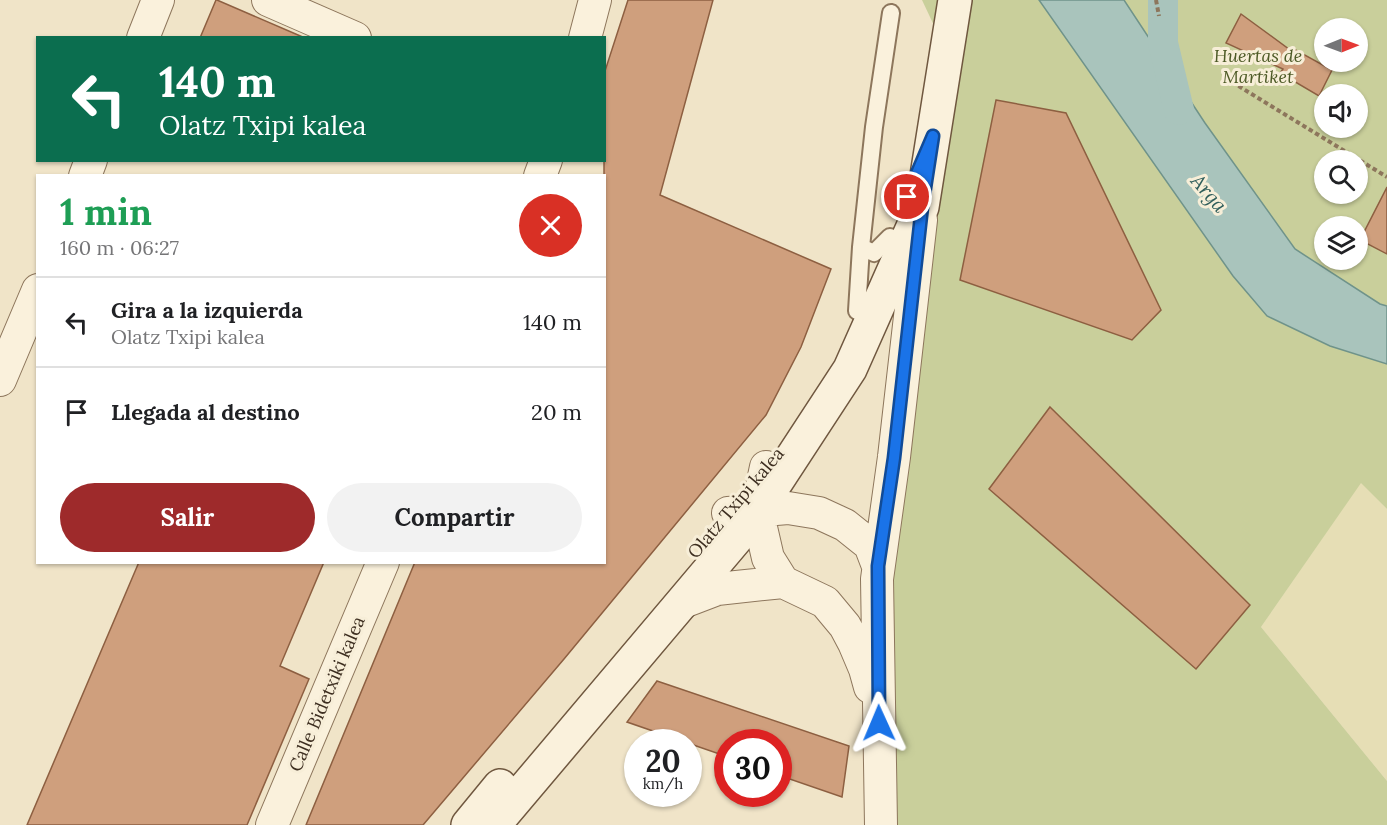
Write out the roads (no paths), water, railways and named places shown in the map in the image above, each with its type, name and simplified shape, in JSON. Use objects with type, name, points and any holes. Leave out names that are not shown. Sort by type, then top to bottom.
[{"type":"main road","points":[[933,136],[955,0]]},
{"type":"main road","name":"Olatz Txipi kalea","points":[[468,825],[742,512],[850,369],[922,207],[933,136]]},
{"type":"main road","name":"Olatz Txipi kalea","points":[[742,512],[766,466],[786,444],[867,293],[876,242],[933,136]]},
{"type":"main road","name":"Olatz Txipi kalea","points":[[494,825],[750,522],[742,512]]},
{"type":"street","points":[[144,36],[158,0]]},
{"type":"street","points":[[268,0],[350,36]]},
{"type":"street","points":[[586,36],[595,0]]},
{"type":"street","points":[[881,825],[877,573],[894,458],[922,207]]},
{"type":"street","points":[[0,380],[36,295]]},
{"type":"street","points":[[783,582],[742,512],[788,508],[819,513],[845,525],[870,545],[877,573],[867,592],[850,602],[825,602]]},
{"type":"street","name":"Calle Bidetxiki kalea","points":[[272,825],[382,564]]},
{"type":"street","points":[[683,602],[717,589],[783,582],[825,602],[845,626],[854,643],[865,669],[879,723]]},
{"type":"lane","points":[[876,242],[874,127],[891,13]]},
{"type":"water","name":"Arga","points":[[1039,0],[1124,0],[1205,123],[1295,249],[1314,261],[1314,270],[1327,270],[1380,304],[1387,306],[1387,364],[1330,346],[1267,316],[1233,276]]},
{"type":"waterway","points":[[1163,0],[1163,43],[1179,110]]},
{"type":"park label","name":"Huertas de Martiket","points":[[1258,66]]}]
